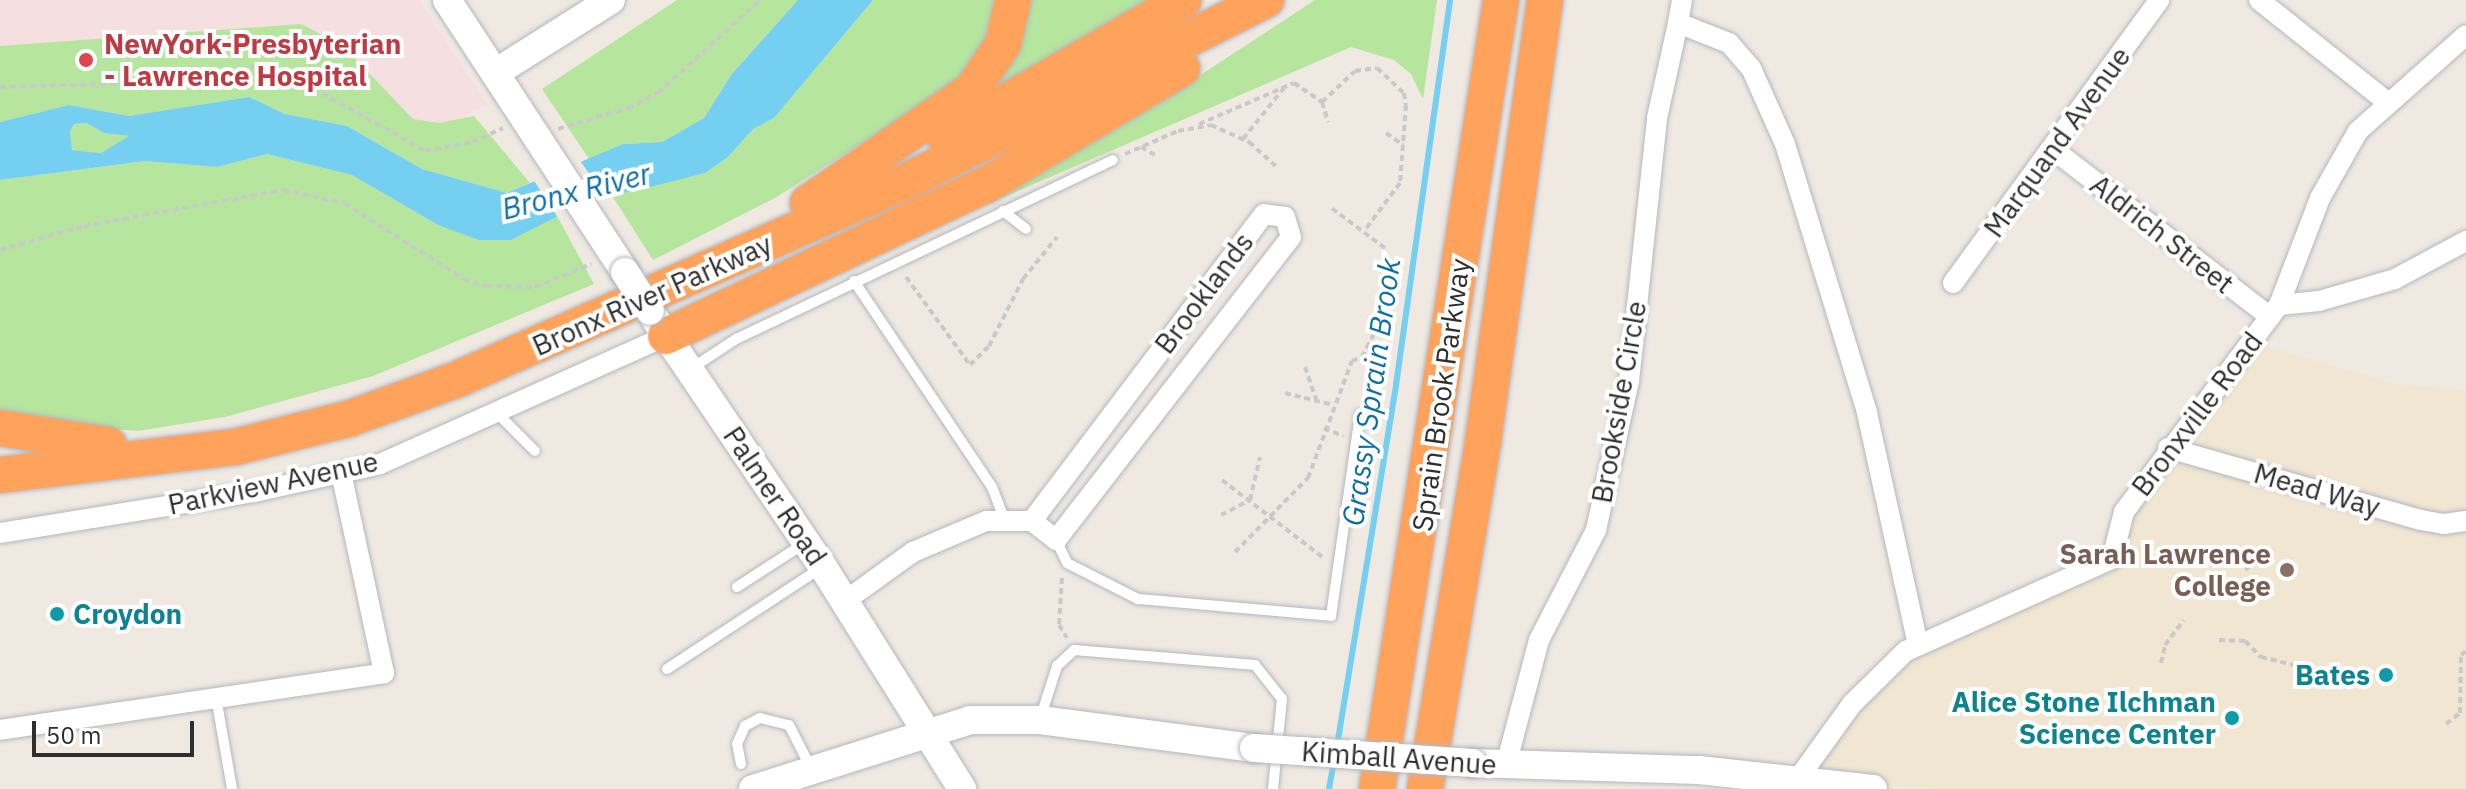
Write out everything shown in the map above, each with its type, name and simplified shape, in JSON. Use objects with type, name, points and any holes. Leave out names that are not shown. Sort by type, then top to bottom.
[{"type":"highway","points":[[808,203],[972,90],[1003,44],[1013,0]]},
{"type":"highway","name":"Bronx River Parkway","points":[[0,455],[109,445],[267,420],[375,388],[501,340],[808,203],[1007,105],[1183,0]]},
{"type":"highway","name":"Bronx River Parkway","points":[[0,475],[235,447],[351,418],[458,379],[901,184],[1266,0]]},
{"type":"highway","points":[[658,324],[1029,162],[1143,93],[1281,0]]},
{"type":"highway","name":"Sprain Brook Parkway","points":[[1377,789],[1501,0]]},
{"type":"highway","name":"Sprain Brook Parkway","points":[[1425,789],[1483,441],[1545,0]]},
{"type":"highway","points":[[0,428],[109,445]]},
{"type":"street","name":"Palmer Road","points":[[447,0],[658,324],[823,567],[962,789]]},
{"type":"street","points":[[495,73],[611,0]]},
{"type":"street","name":"Brookside Circle","points":[[1506,765],[1539,640],[1596,530],[1629,381],[1657,118],[1682,0]]},
{"type":"street","name":"Marquand Avenue","points":[[1953,283],[2054,150],[2159,0]]},
{"type":"street","points":[[2259,0],[2386,101]]},
{"type":"street","points":[[1678,23],[1729,43],[1751,68],[1785,144],[1867,413],[1918,645]]},
{"type":"street","name":"Bronxville Road","points":[[1795,783],[1852,704],[1918,645],[2112,559],[2124,512],[2168,448],[2274,311],[2320,198],[2358,131],[2386,101],[2466,35]]},
{"type":"street","name":"Aldrich Street","points":[[2054,150],[2274,311]]},
{"type":"street","name":"Brooklands","points":[[1032,521],[1264,214],[1285,217],[1291,237],[1056,540]]},
{"type":"street","points":[[2274,311],[2395,279],[2466,241]]},
{"type":"street","name":"Parkview Avenue","points":[[0,533],[380,464],[496,412],[658,324]]},
{"type":"street","points":[[1118,406],[1145,428]]},
{"type":"street","name":"Mead Way","points":[[2168,448],[2421,520],[2466,521]]},
{"type":"street","points":[[0,730],[384,673],[341,473]]},
{"type":"street","points":[[845,601],[913,552],[953,531],[1005,521],[1032,521],[1056,540]]},
{"type":"street","name":"Kimball Avenue","points":[[927,734],[970,720],[1040,720],[1254,748],[1506,765],[1699,770],[1795,783],[1873,789]]},
{"type":"street","points":[[747,776],[812,770],[927,734]]},
{"type":"lane","points":[[690,370],[736,339],[1113,160]]},
{"type":"lane","points":[[1003,211],[1026,229]]},
{"type":"lane","points":[[854,281],[992,487],[1005,521]]},
{"type":"lane","points":[[496,412],[535,451]]},
{"type":"lane","points":[[1056,540],[1067,563],[1138,599],[1331,616],[1360,414]]},
{"type":"lane","points":[[737,587],[806,542]]},
{"type":"lane","points":[[667,669],[823,567]]},
{"type":"lane","points":[[1040,720],[1057,666],[1074,650],[1255,665],[1282,699],[1273,789]]},
{"type":"lane","points":[[216,697],[232,789]]},
{"type":"lane","points":[[747,776],[737,744],[745,726],[760,718],[789,725],[812,770]]},
{"type":"path","points":[[565,127],[658,93],[760,0]]},
{"type":"path","points":[[0,87],[172,82],[270,64],[425,151],[472,142],[503,128]]},
{"type":"path","points":[[1322,102],[1355,71],[1377,68],[1404,93],[1403,145],[1396,193],[1365,230]]},
{"type":"path","points":[[1155,155],[1141,147],[1294,83],[1322,102],[1328,122]]},
{"type":"path","points":[[1243,139],[1284,87]]},
{"type":"path","points":[[1199,124],[1243,139],[1279,169]]},
{"type":"path","points":[[1386,133],[1403,145]]},
{"type":"path","points":[[0,250],[84,226],[283,190],[344,203],[464,279],[486,286],[535,287],[593,263]]},
{"type":"path","points":[[1235,552],[1308,478],[1352,361],[1362,357],[1377,328],[1385,248],[1365,230],[1330,207]]},
{"type":"path","points":[[895,262],[970,365],[989,346],[1023,279],[1057,237]]},
{"type":"path","points":[[1305,367],[1316,399]]},
{"type":"path","points":[[1285,393],[1333,405]]},
{"type":"path","points":[[1221,515],[1250,500],[1260,457]]},
{"type":"path","points":[[1222,480],[1318,551],[1337,574]]},
{"type":"path","points":[[2245,570],[2269,552]]},
{"type":"path","points":[[1059,587],[1059,625]]},
{"type":"path","points":[[2161,663],[2165,645],[2184,620]]},
{"type":"path","points":[[2219,640],[2245,641],[2261,657],[2303,667]]},
{"type":"path","points":[[2446,724],[2460,713],[2459,670],[2466,651]]},
{"type":"shaded area","name":"NewYork-Presbyterian - Lawrence Hospital","points":[[0,0],[419,0],[487,104],[438,131],[416,126],[343,43],[0,76]]},
{"type":"shaded area","name":"Sarah Lawrence College","points":[[2259,344],[2395,384],[2466,390],[2466,789],[1937,789],[1805,778],[1858,708],[1911,659],[1941,639],[2098,578],[2118,563],[2130,517]]},
{"type":"green space","points":[[677,0],[798,0],[731,75],[704,118],[662,142],[623,144],[589,159],[542,89]]},
{"type":"green space","points":[[873,0],[994,0],[985,40],[970,67],[947,89],[775,198],[653,260],[611,194],[705,173],[728,157],[753,129],[774,118]]},
{"type":"green space","points":[[1025,0],[1155,0],[986,95]]},
{"type":"green space","points":[[1315,0],[1437,0],[1423,99],[1411,74],[1394,60],[1351,47],[981,207],[1153,106]]},
{"type":"green space","points":[[301,24],[342,45],[413,119],[439,123],[474,116],[530,183],[507,193],[422,169],[347,126],[285,114],[249,97],[129,116],[69,105],[0,122],[0,46]]},
{"type":"green space","points":[[87,123],[104,133],[130,136],[101,153],[72,150],[70,131],[74,124]]},
{"type":"green space","points":[[267,154],[352,175],[438,225],[511,240],[557,216],[594,284],[373,376],[225,417],[138,431],[0,419],[0,180],[145,161],[217,167]]},
{"type":"water","name":"Bronx River","points":[[798,0],[873,0],[774,118],[753,129],[728,157],[705,173],[630,192],[603,193],[511,240],[479,240],[438,225],[352,175],[267,154],[217,167],[145,161],[0,180],[0,122],[69,105],[129,116],[249,97],[285,114],[347,126],[422,169],[507,193],[623,144],[662,142],[704,118],[731,75]],"holes":[[[87,123],[104,133],[129,136],[101,153],[72,150],[70,131],[74,124]]]},
{"type":"pier","points":[[579,159],[603,194],[559,219],[533,179]]},
{"type":"waterway","name":"Grassy Sprain Brook","points":[[1337,746],[1396,385],[1450,0]]},
{"type":"waterway","name":"Grassy Sprain Brook","points":[[1329,789],[1334,761]]},
{"type":"place","name":"NewYork-Presbyterian - Lawrence Hospital","points":[[86,60]]},
{"type":"place","name":"Sarah Lawrence College","points":[[2287,570]]},
{"type":"place","name":"Croydon","points":[[57,614]]},
{"type":"place","name":"Bates","points":[[2386,675]]},
{"type":"place","name":"Alice Stone Ilchman Science Center","points":[[2232,718]]}]
